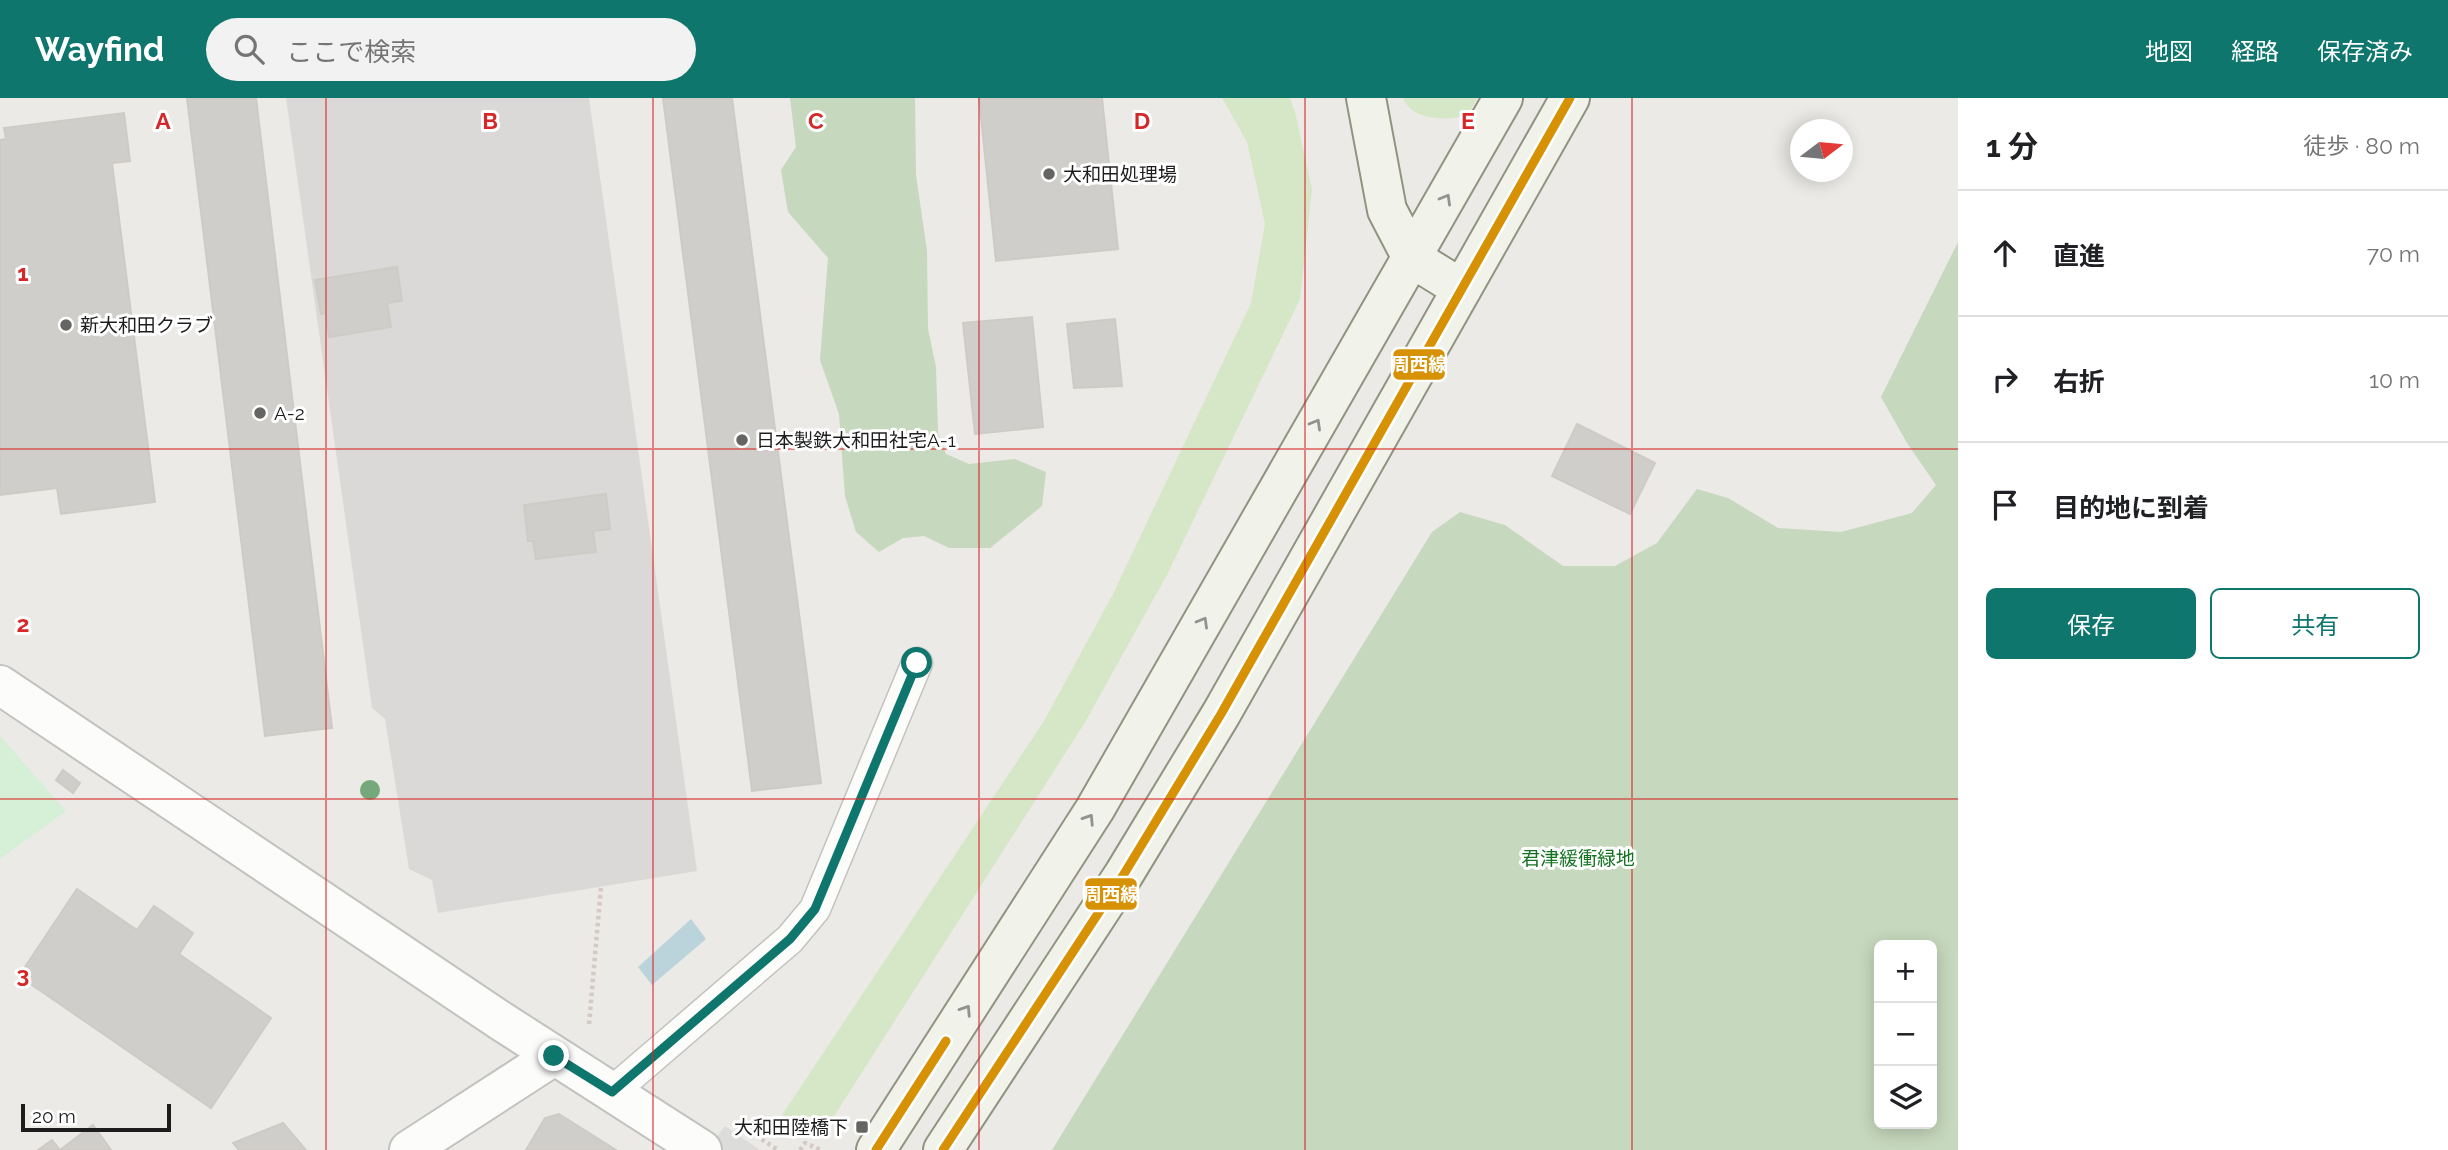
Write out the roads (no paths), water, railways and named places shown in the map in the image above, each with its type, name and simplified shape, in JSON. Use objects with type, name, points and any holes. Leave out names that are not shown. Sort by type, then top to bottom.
[{"type":"street","points":[[1366,98],[1387,210],[1412,258],[1462,289]]},
{"type":"street","points":[[876,1150],[1096,809],[1503,98]]},
{"type":"street","points":[[943,1150],[1125,874],[1207,737],[1570,98]]},
{"type":"street","points":[[2,690],[554,1056],[691,1142]]},
{"type":"street","points":[[409,1150],[554,1056]]},
{"type":"lane","points":[[612,1092],[790,939],[815,909],[917,663]]},
{"type":"water","points":[[691,919],[706,939],[652,985],[638,967]]},
{"type":"place","name":"大和田処理場","points":[[1049,174]]},
{"type":"place","name":"新大和田クラブ","points":[[66,325]]},
{"type":"place","name":"A-2","points":[[260,413]]},
{"type":"place","name":"日本製鉄大和田社宅A-1","points":[[742,440]]},
{"type":"place","name":"大和田陸橋下","points":[[862,1127]]},
{"type":"park label","name":"君津緩衝緑地","points":[[1578,858]]}]
